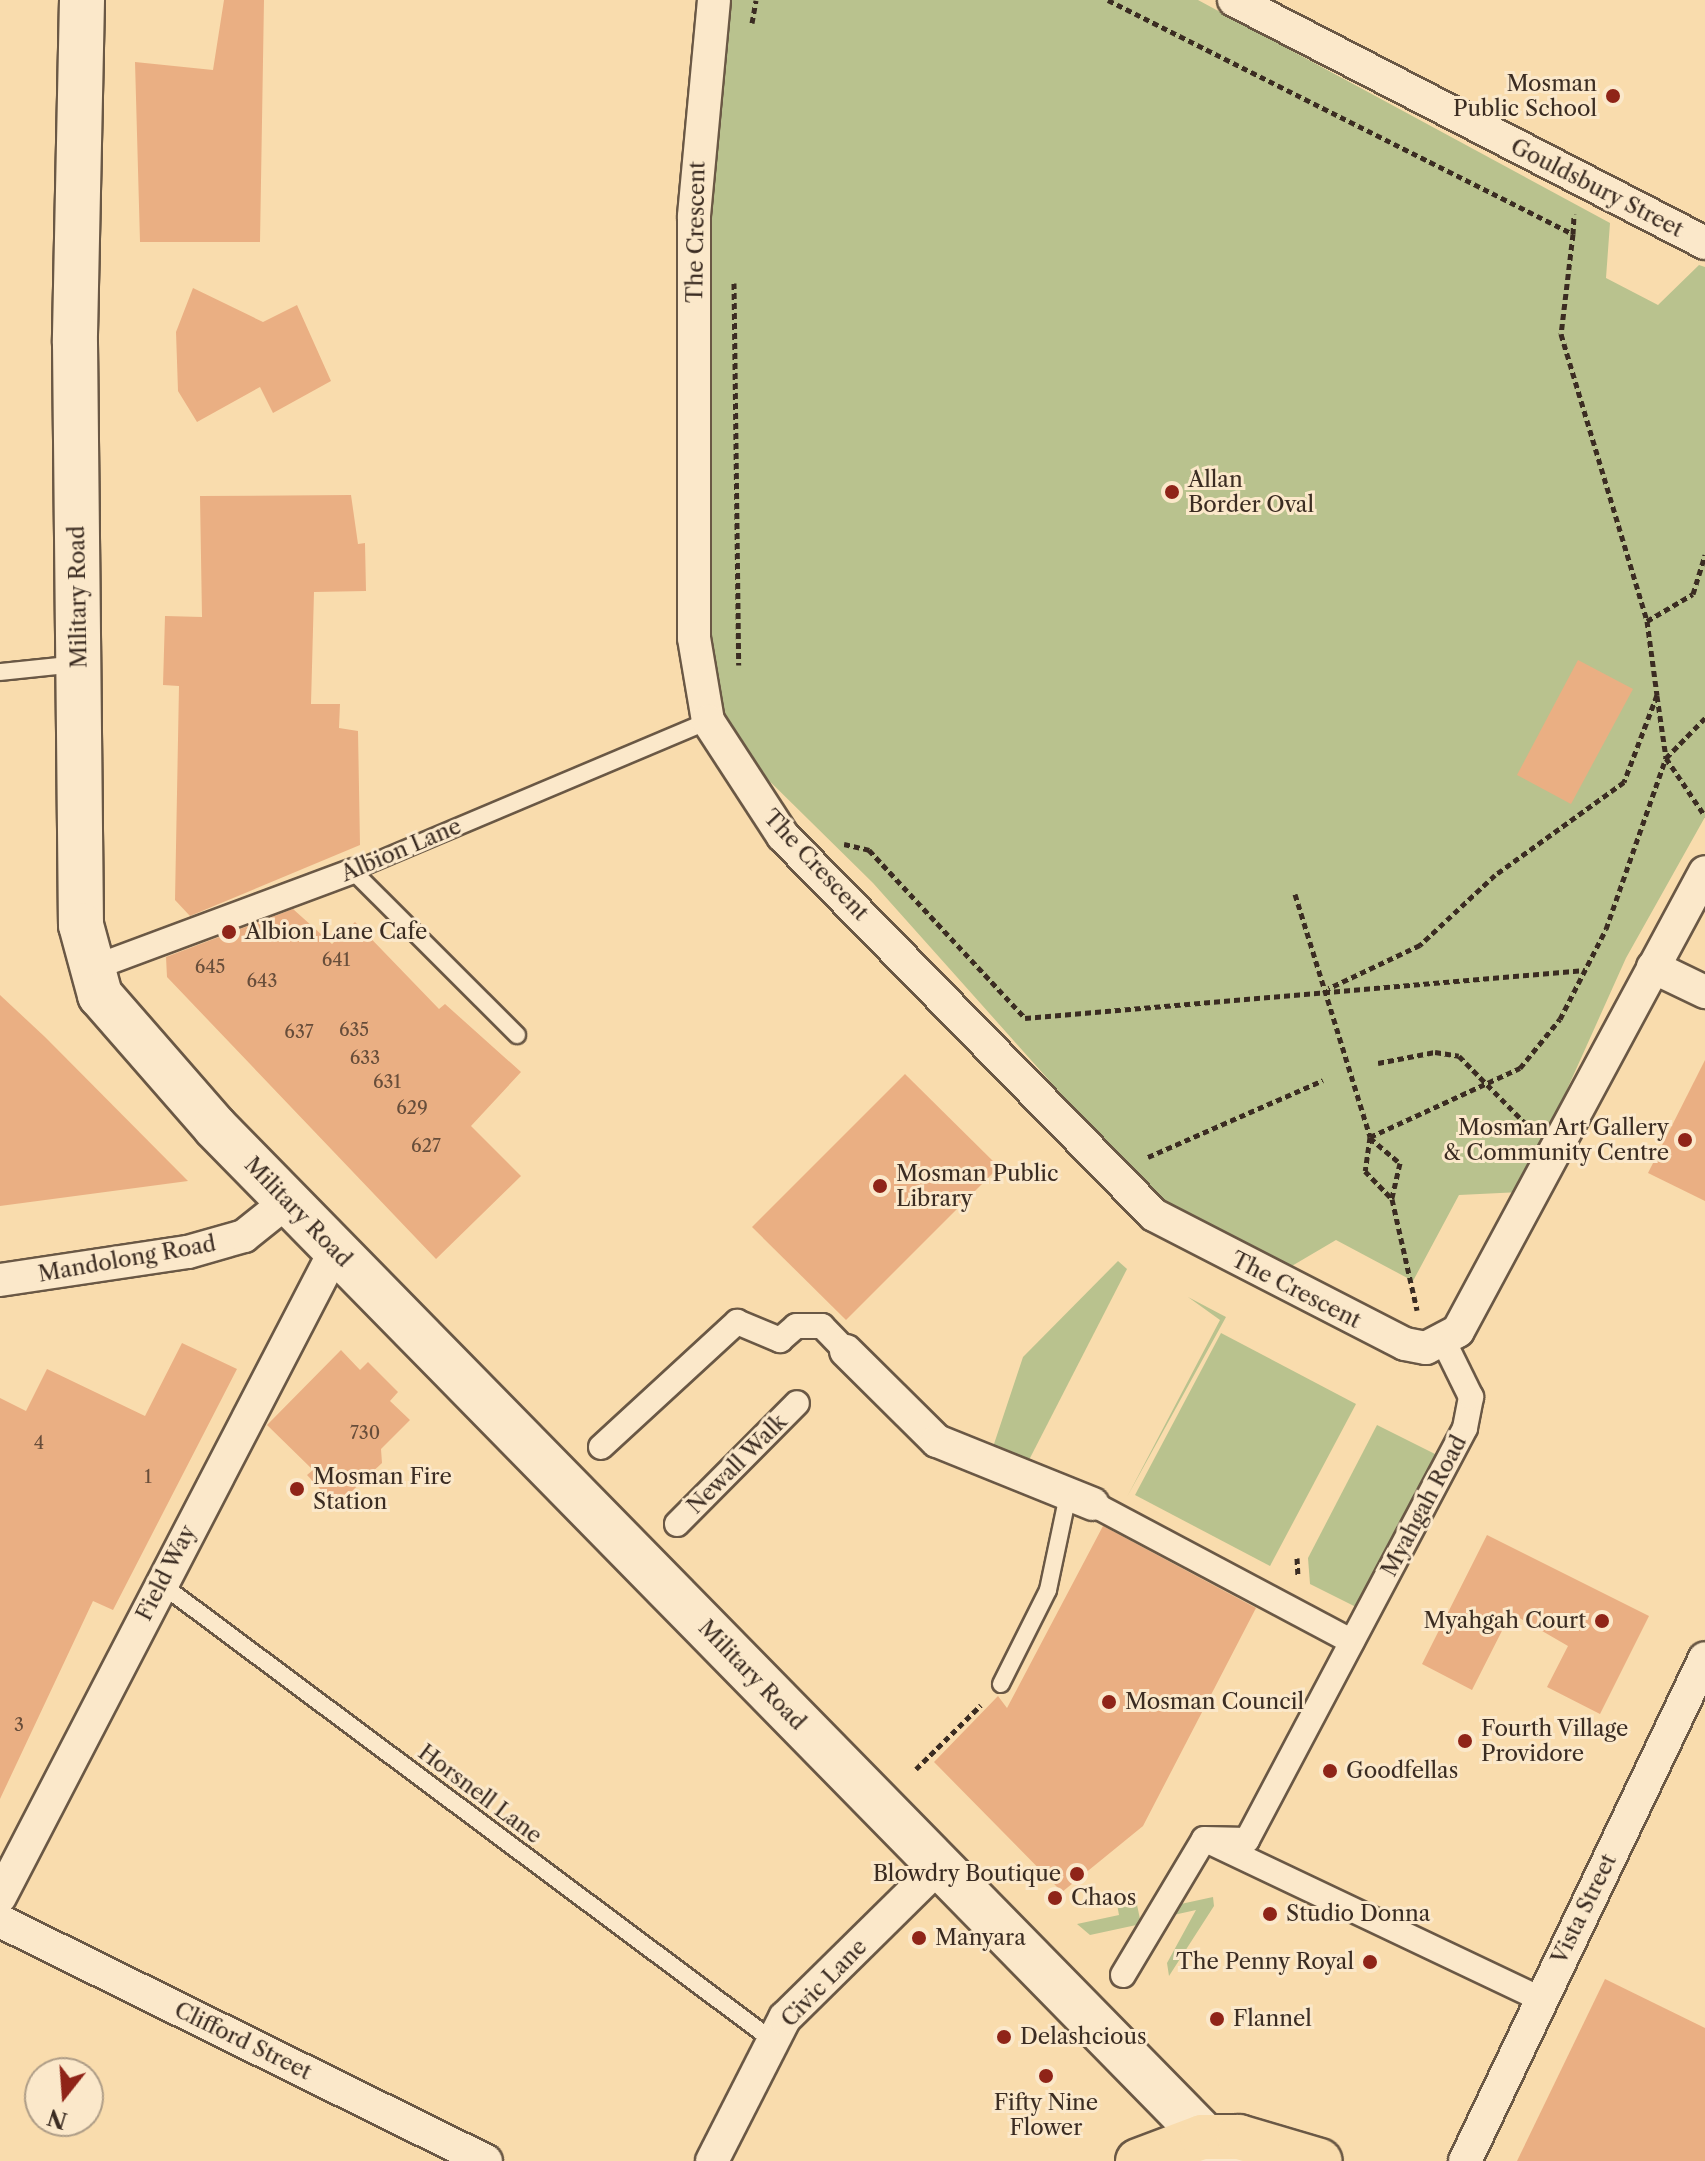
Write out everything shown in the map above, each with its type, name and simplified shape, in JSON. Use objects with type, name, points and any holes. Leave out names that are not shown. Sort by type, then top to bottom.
[{"type":"highway","points":[[1138,2161],[1210,2153],[1239,2137],[1320,2161]]},
{"type":"main road","name":"Military Road","points":[[82,0],[75,343],[81,925],[90,969],[118,1024],[335,1251],[939,1866],[1210,2153]]},
{"type":"street","name":"The Crescent","points":[[714,0],[694,217],[694,638],[708,721],[783,836],[1154,1215],[1405,1344],[1426,1348],[1443,1340]]},
{"type":"street","name":"Gouldsbury Street","points":[[1234,0],[1705,243]]},
{"type":"street","name":"Albion Lane","points":[[90,969],[353,871]]},
{"type":"street","points":[[1443,1340],[1467,1320],[1488,1284],[1559,1141],[1705,872]]},
{"type":"street","points":[[1653,967],[1705,992]]},
{"type":"street","name":"Mandolong Road","points":[[0,1280],[188,1252],[244,1236],[289,1200]]},
{"type":"street","name":"Field Way","points":[[0,1897],[335,1251]]},
{"type":"street","points":[[601,1447],[737,1322],[780,1340],[796,1326],[822,1326],[937,1441],[1078,1492],[1352,1642]]},
{"type":"street","name":"Myahgah Road","points":[[1204,1839],[1247,1840],[1465,1428],[1471,1397],[1443,1340]]},
{"type":"street","name":"Newall Walk","points":[[677,1524],[797,1403]]},
{"type":"street","name":"Vista Street","points":[[1465,2161],[1705,1658]]},
{"type":"street","points":[[1123,1975],[1204,1839],[1541,1999]]},
{"type":"street","name":"Civic Lane","points":[[712,2161],[772,2040],[939,1866]]},
{"type":"street","name":"Clifford Street","points":[[0,1921],[486,2161]]},
{"type":"lane","points":[[0,672],[79,664]]},
{"type":"lane","name":"Albion Lane","points":[[353,871],[708,721]]},
{"type":"lane","points":[[353,871],[517,1035]]},
{"type":"lane","points":[[1001,1684],[1048,1590],[1078,1492]]},
{"type":"lane","name":"Horsnell Lane","points":[[161,1584],[772,2040]]},
{"type":"path","points":[[750,30],[756,0]]},
{"type":"path","points":[[1108,0],[1573,234],[1561,334],[1647,621],[1666,758],[1705,816]]},
{"type":"path","points":[[734,274],[739,681]]},
{"type":"path","points":[[1647,621],[1693,594],[1705,555]]},
{"type":"path","points":[[1325,990],[1420,945],[1495,875],[1624,782],[1657,695]]},
{"type":"path","points":[[1370,1137],[1424,1117],[1482,1080],[1520,1068],[1560,1019],[1585,970],[1666,758],[1705,718]]},
{"type":"path","points":[[839,843],[869,850],[1025,1018],[1585,970]]},
{"type":"path","points":[[1295,894],[1370,1137],[1365,1171],[1392,1199]]},
{"type":"path","points":[[1378,1063],[1435,1052],[1459,1056],[1516,1120],[1559,1141]]},
{"type":"path","points":[[1114,1174],[1323,1080]]},
{"type":"path","points":[[1370,1137],[1400,1163],[1392,1199],[1418,1311]]},
{"type":"path","points":[[1297,1558],[1298,1576]]},
{"type":"path","points":[[916,1769],[1001,1684]]},
{"type":"green space","points":[[728,0],[1198,0],[1610,223],[1606,278],[1658,305],[1699,265],[1705,267],[1705,817],[1626,958],[1521,1192],[1459,1195],[1413,1281],[1336,1240],[1285,1270],[1175,1210],[1123,1163],[873,883],[688,701],[688,424]]},
{"type":"green space","points":[[1118,1261],[1127,1269],[1029,1460],[993,1447],[1023,1357]]},
{"type":"green space","points":[[1188,1297],[1226,1317],[1127,1497],[1220,1320]]},
{"type":"green space","points":[[1221,1333],[1356,1404],[1270,1566],[1135,1495]]},
{"type":"green space","points":[[1377,1425],[1439,1456],[1360,1609],[1310,1584],[1308,1558]]},
{"type":"green space","points":[[1135,1895],[1141,1924],[1090,1935],[1077,1924],[1119,1915],[1116,1899]]},
{"type":"green space","points":[[1213,1897],[1214,1906],[1169,1976],[1167,1963],[1196,1910],[1169,1916],[1167,1907]]},
{"type":"building","points":[[224,0],[264,0],[260,242],[140,242],[135,62],[213,70]]},
{"type":"building","points":[[193,288],[263,322],[297,305],[331,381],[273,413],[260,387],[197,422],[178,391],[176,332]]},
{"type":"building","points":[[351,495],[358,544],[365,543],[366,591],[314,592],[311,704],[340,704],[339,728],[358,731],[360,845],[190,916],[175,900],[179,686],[163,685],[165,616],[202,617],[200,496]]},
{"type":"building","points":[[1578,660],[1633,689],[1571,804],[1517,775]]},
{"type":"building","points":[[293,909],[332,944],[355,922],[439,1009],[445,1004],[521,1072],[471,1126],[521,1176],[436,1259],[167,977],[166,957]]},
{"type":"building","points":[[0,995],[45,1037],[188,1181],[0,1206]]},
{"type":"building","name":"Mosman Art Gallery & Community Centre","points":[[1705,1060],[1705,1201],[1648,1173]]},
{"type":"building","points":[[905,1074],[999,1167],[846,1320],[752,1227]]},
{"type":"building","points":[[182,1343],[237,1369],[113,1610],[93,1601],[0,1799],[0,1398],[26,1411],[47,1369],[145,1416]]},
{"type":"building","points":[[341,1350],[360,1370],[368,1362],[398,1392],[390,1401],[410,1420],[381,1449],[382,1463],[336,1506],[307,1475],[313,1470],[267,1425]]},
{"type":"building","name":"Mosman Council","points":[[1103,1526],[1256,1608],[1143,1826],[1062,1892],[934,1762],[998,1696],[1007,1708]]},
{"type":"building","name":"Myahgah Court","points":[[1487,1535],[1649,1616],[1600,1714],[1547,1687],[1568,1646],[1511,1613],[1472,1690],[1422,1664]]},
{"type":"building","points":[[1605,1979],[1705,2028],[1705,2161],[1517,2161]]},
{"type":"place","name":"Mosman Public School","points":[[1613,96]]},
{"type":"place","name":"Allan Border Oval","points":[[1172,492]]},
{"type":"place","name":"Albion Lane Cafe","points":[[229,932]]},
{"type":"place","name":"Mosman Art Gallery & Community Centre","points":[[1685,1140]]},
{"type":"place","name":"Mosman Public Library","points":[[880,1186]]},
{"type":"place","name":"Mosman Fire Station","points":[[297,1489]]},
{"type":"place","name":"Myahgah Court","points":[[1602,1621]]},
{"type":"place","name":"Mosman Council","points":[[1109,1702]]},
{"type":"place","name":"Fourth Village Providore","points":[[1465,1741]]},
{"type":"place","name":"Goodfellas","points":[[1330,1771]]},
{"type":"place","name":"Blowdry Boutique","points":[[1077,1874]]},
{"type":"place","name":"Chaos","points":[[1055,1898]]},
{"type":"place","name":"Studio Donna","points":[[1270,1914]]},
{"type":"place","name":"Manyara","points":[[919,1938]]},
{"type":"place","name":"The Penny Royal","points":[[1370,1962]]},
{"type":"place","name":"Flannel","points":[[1217,2019]]},
{"type":"place","name":"Delashcious","points":[[1004,2037]]},
{"type":"place","name":"Fifty Nine Flower","points":[[1046,2076]]}]
